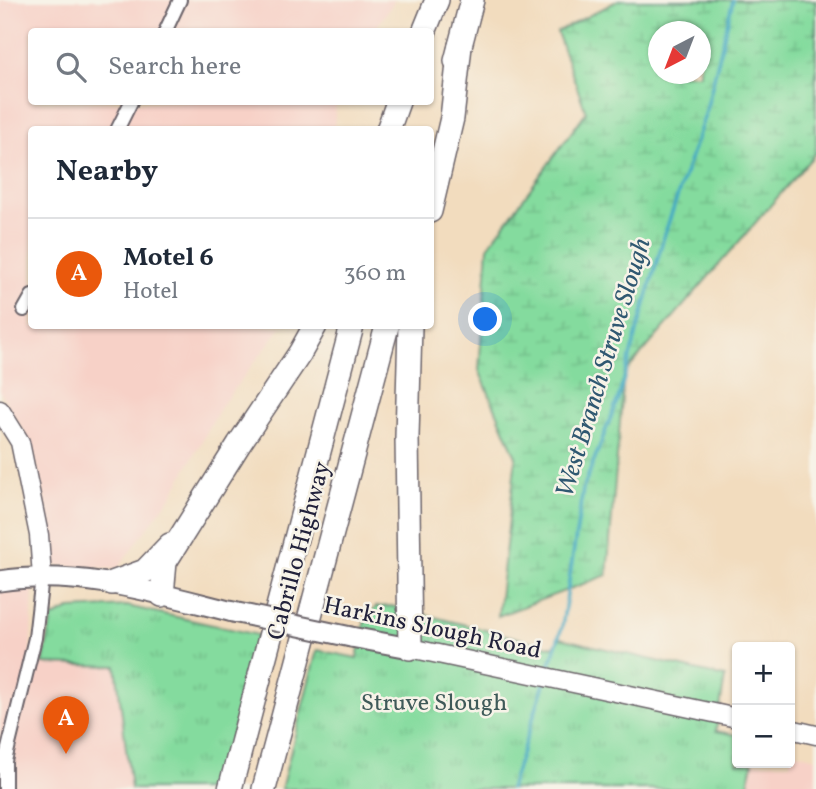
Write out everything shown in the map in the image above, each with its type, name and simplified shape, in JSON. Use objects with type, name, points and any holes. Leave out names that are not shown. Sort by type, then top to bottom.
[{"type":"highway","points":[[426,28],[437,0]]},
{"type":"highway","points":[[430,28],[437,0]]},
{"type":"highway","points":[[434,144],[472,0]]},
{"type":"highway","points":[[434,194],[452,118],[460,46]]},
{"type":"highway","points":[[389,126],[397,105]]},
{"type":"highway","points":[[405,126],[410,105]]},
{"type":"highway","points":[[112,583],[145,571],[162,555],[300,354],[313,329]]},
{"type":"highway","name":"Cabrillo Highway","points":[[230,789],[351,329]]},
{"type":"highway","name":"Cabrillo Highway","points":[[264,789],[386,329]]},
{"type":"highway","points":[[410,329],[407,437],[410,648]]},
{"type":"highway","points":[[162,595],[165,562],[239,444]]},
{"type":"main road","name":"Harkins Slough Road","points":[[0,581],[42,577],[112,583],[233,612],[410,648]]},
{"type":"street","points":[[167,28],[180,0]]},
{"type":"street","points":[[119,126],[130,105]]},
{"type":"street","points":[[23,310],[28,302]]},
{"type":"street","points":[[0,410],[20,442],[39,535],[42,577],[35,638],[5,761],[5,789]]},
{"type":"street","name":"Harkins Slough Road","points":[[410,648],[732,717]]},
{"type":"street","points":[[795,730],[816,735]]},
{"type":"shaded area","points":[[0,0],[395,0],[376,28],[28,28],[28,105],[336,105],[334,126],[28,126],[28,329],[280,329],[222,405],[172,495],[117,569],[55,565],[48,514],[32,445],[0,392]]},
{"type":"shaded area","points":[[33,587],[30,664],[116,666],[131,789],[0,789],[0,588]]},
{"type":"shaded area","points":[[795,752],[816,758],[816,789],[707,789],[732,767],[795,768]]},
{"type":"green space","name":"West Branch Struve Slough","points":[[619,0],[816,0],[816,153],[624,374],[607,575],[498,616],[516,457],[479,370],[488,247],[586,112],[557,32]]},
{"type":"green space","points":[[127,606],[258,635],[218,789],[131,789],[116,666],[43,664],[52,618],[70,609]]},
{"type":"green space","name":"Struve Slough","points":[[391,606],[553,647],[560,638],[725,677],[716,731],[732,734],[732,768],[752,768],[747,789],[281,789],[317,650],[357,658],[365,619],[376,607]]},
{"type":"waterway","name":"West Branch Struve Slough","points":[[548,670],[562,627],[583,489],[619,396],[665,233],[705,115],[733,0]]},
{"type":"waterway","name":"West Branch Struve Slough","points":[[510,789],[545,681]]},
{"type":"place","name":"Motel 6","points":[[66,754]]}]
